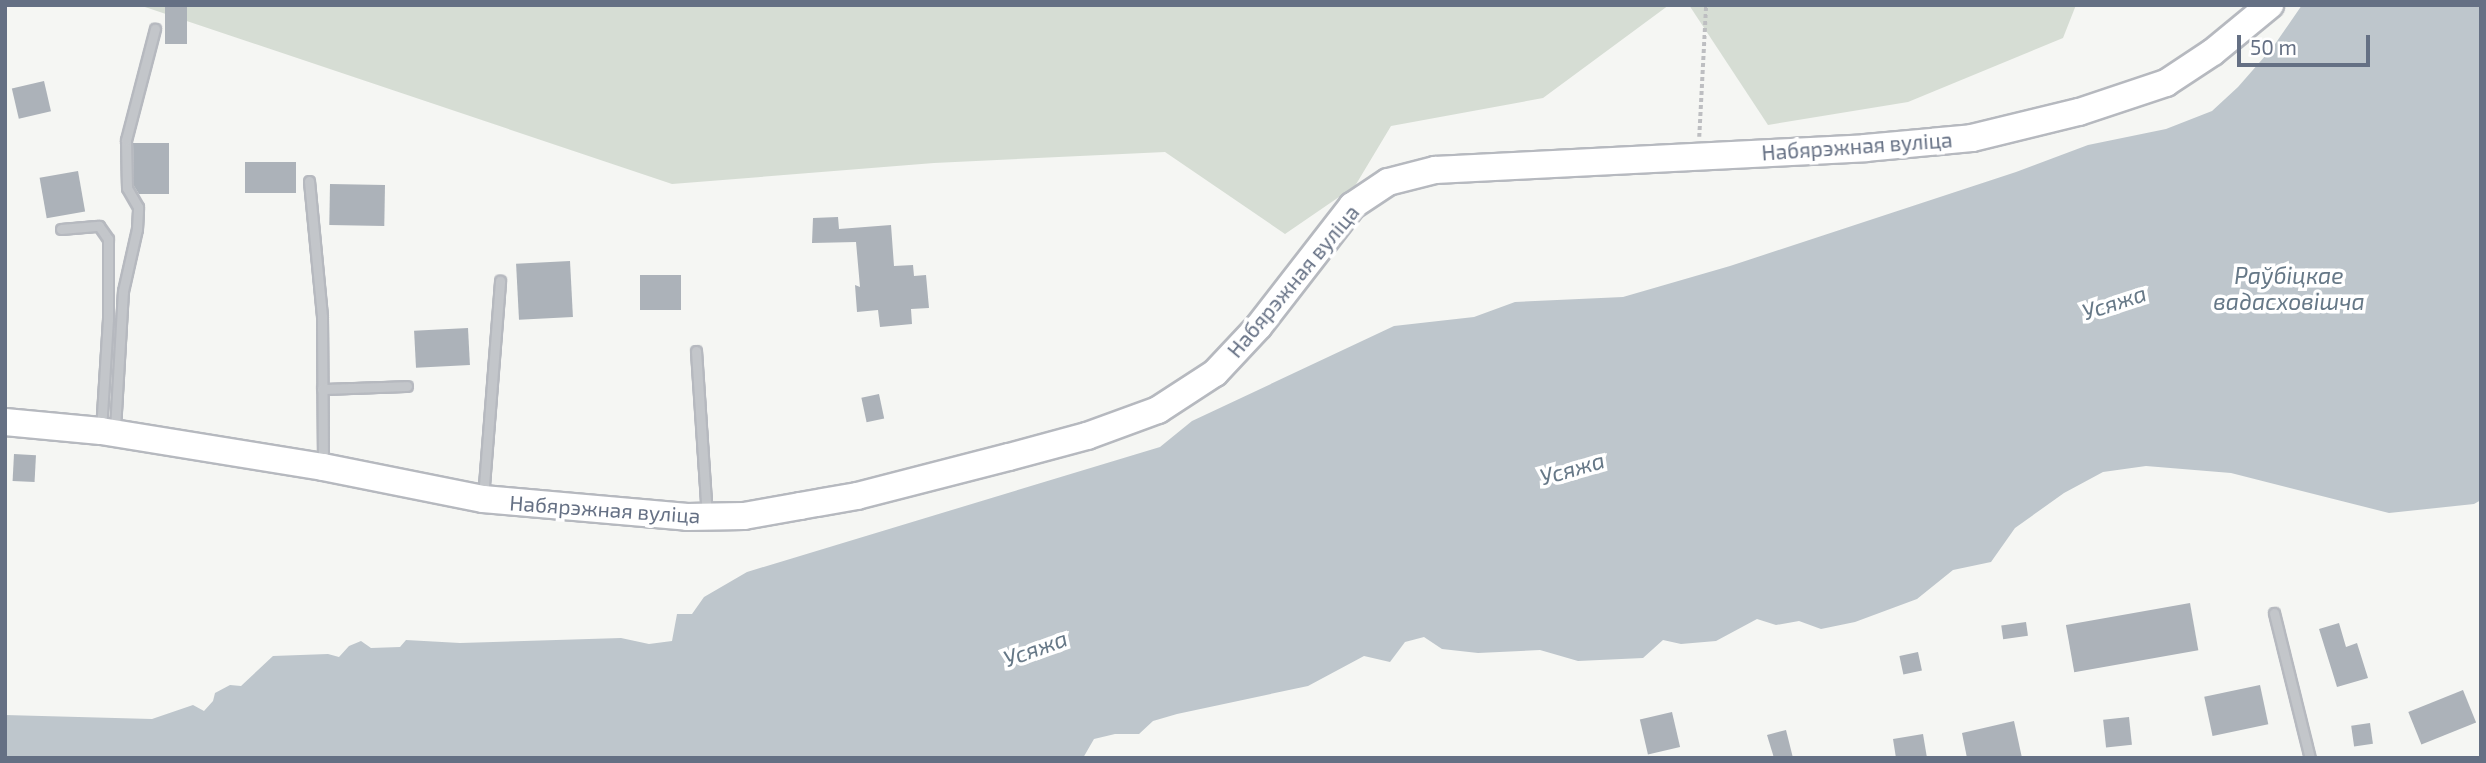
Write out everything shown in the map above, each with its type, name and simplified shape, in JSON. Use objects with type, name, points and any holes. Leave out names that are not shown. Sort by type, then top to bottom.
[{"type":"street","name":"Набярэжная вуліца","points":[[5,422],[108,433],[323,467],[483,499],[630,515],[744,516],[857,496],[1087,436],[1157,410],[1215,373],[1259,326],[1352,206],[1388,183],[1435,170],[1698,157],[1972,138],[2079,113],[2166,83],[2213,52],[2270,5]]},
{"type":"lane","points":[[108,433],[123,291],[137,229],[138,207],[127,188],[126,140],[155,29]]},
{"type":"lane","points":[[309,181],[322,317],[323,467]]},
{"type":"lane","points":[[61,229],[99,226],[108,239],[108,433]]},
{"type":"lane","points":[[483,499],[500,281]]},
{"type":"lane","points":[[696,351],[707,517]]},
{"type":"lane","points":[[322,389],[407,386]]},
{"type":"lane","points":[[2274,613],[2310,758]]},
{"type":"path","points":[[1698,157],[1706,5]]},
{"type":"shaded area","points":[[139,5],[1669,5],[1543,98],[1391,126],[1355,186],[1285,234],[1165,152],[934,163],[672,184]]},
{"type":"shaded area","points":[[1689,5],[2076,5],[2063,38],[1908,102],[1768,125]]},
{"type":"water","name":"Раўбіцкае вадасховішча","points":[[2302,5],[2481,5],[2481,500],[2474,504],[2389,513],[2231,473],[2146,466],[2103,472],[2064,493],[2015,528],[1991,562],[1953,570],[1917,599],[1855,622],[1821,629],[1799,621],[1776,625],[1757,619],[1716,641],[1681,644],[1663,640],[1643,658],[1578,661],[1540,650],[1478,653],[1442,649],[1424,637],[1405,642],[1390,662],[1364,656],[1308,686],[1177,714],[1153,721],[1139,734],[1115,734],[1094,739],[1083,758],[5,758],[5,715],[152,719],[193,705],[204,711],[213,701],[215,693],[230,685],[241,686],[273,656],[328,654],[339,657],[349,646],[361,641],[371,648],[400,647],[406,640],[460,643],[621,638],[649,644],[672,641],[677,614],[692,614],[704,597],[747,572],[1160,447],[1192,421],[1394,326],[1474,317],[1515,302],[1623,297],[1730,266],[2016,172],[2088,145],[2166,129],[2212,111],[2238,87],[2273,47]]},
{"type":"building","points":[[165,5],[187,5],[187,44],[165,44]]},
{"type":"building","points":[[44,81],[51,111],[19,119],[12,88]]},
{"type":"building","points":[[133,143],[169,143],[169,194],[139,194],[134,186]]},
{"type":"building","points":[[245,162],[296,162],[296,193],[245,193]]},
{"type":"building","points":[[78,171],[85,211],[47,218],[40,178]]},
{"type":"building","points":[[330,184],[385,185],[384,226],[329,225]]},
{"type":"building","points":[[838,217],[839,229],[891,225],[894,266],[913,265],[914,276],[926,275],[929,308],[911,309],[912,324],[880,327],[878,310],[857,312],[855,285],[860,287],[856,242],[812,243],[813,218]]},
{"type":"building","points":[[570,261],[573,317],[519,320],[516,264]]},
{"type":"building","points":[[640,275],[681,275],[681,310],[640,310]]},
{"type":"building","points":[[468,328],[470,365],[416,368],[414,331]]},
{"type":"building","points":[[879,394],[884,418],[867,422],[861,398]]},
{"type":"building","points":[[14,454],[36,455],[35,482],[13,481]]},
{"type":"building","points":[[2190,603],[2198,650],[2074,672],[2066,625]]},
{"type":"building","points":[[2026,622],[2028,636],[2003,639],[2001,625]]},
{"type":"building","points":[[2339,623],[2346,647],[2357,643],[2368,678],[2337,687],[2319,629]]},
{"type":"building","points":[[1918,652],[1922,671],[1903,675],[1899,656]]},
{"type":"building","points":[[2260,685],[2268,724],[2213,736],[2204,697]]},
{"type":"building","points":[[2463,690],[2476,722],[2421,745],[2408,712]]},
{"type":"building","points":[[1672,712],[1680,747],[1648,755],[1640,719]]},
{"type":"building","points":[[2129,717],[2132,745],[2106,748],[2103,720]]},
{"type":"building","points":[[2014,721],[2022,758],[1967,758],[1962,733]]},
{"type":"building","points":[[2370,723],[2373,744],[2354,746],[2351,726]]},
{"type":"building","points":[[1786,730],[1793,758],[1774,758],[1767,735]]},
{"type":"building","points":[[1923,734],[1927,758],[1896,758],[1893,739]]},
{"type":"water label","name":"Усяжа","points":[[2114,302]]},
{"type":"water label","name":"Усяжа","points":[[1572,468]]},
{"type":"water label","name":"Усяжа","points":[[1035,648]]}]
